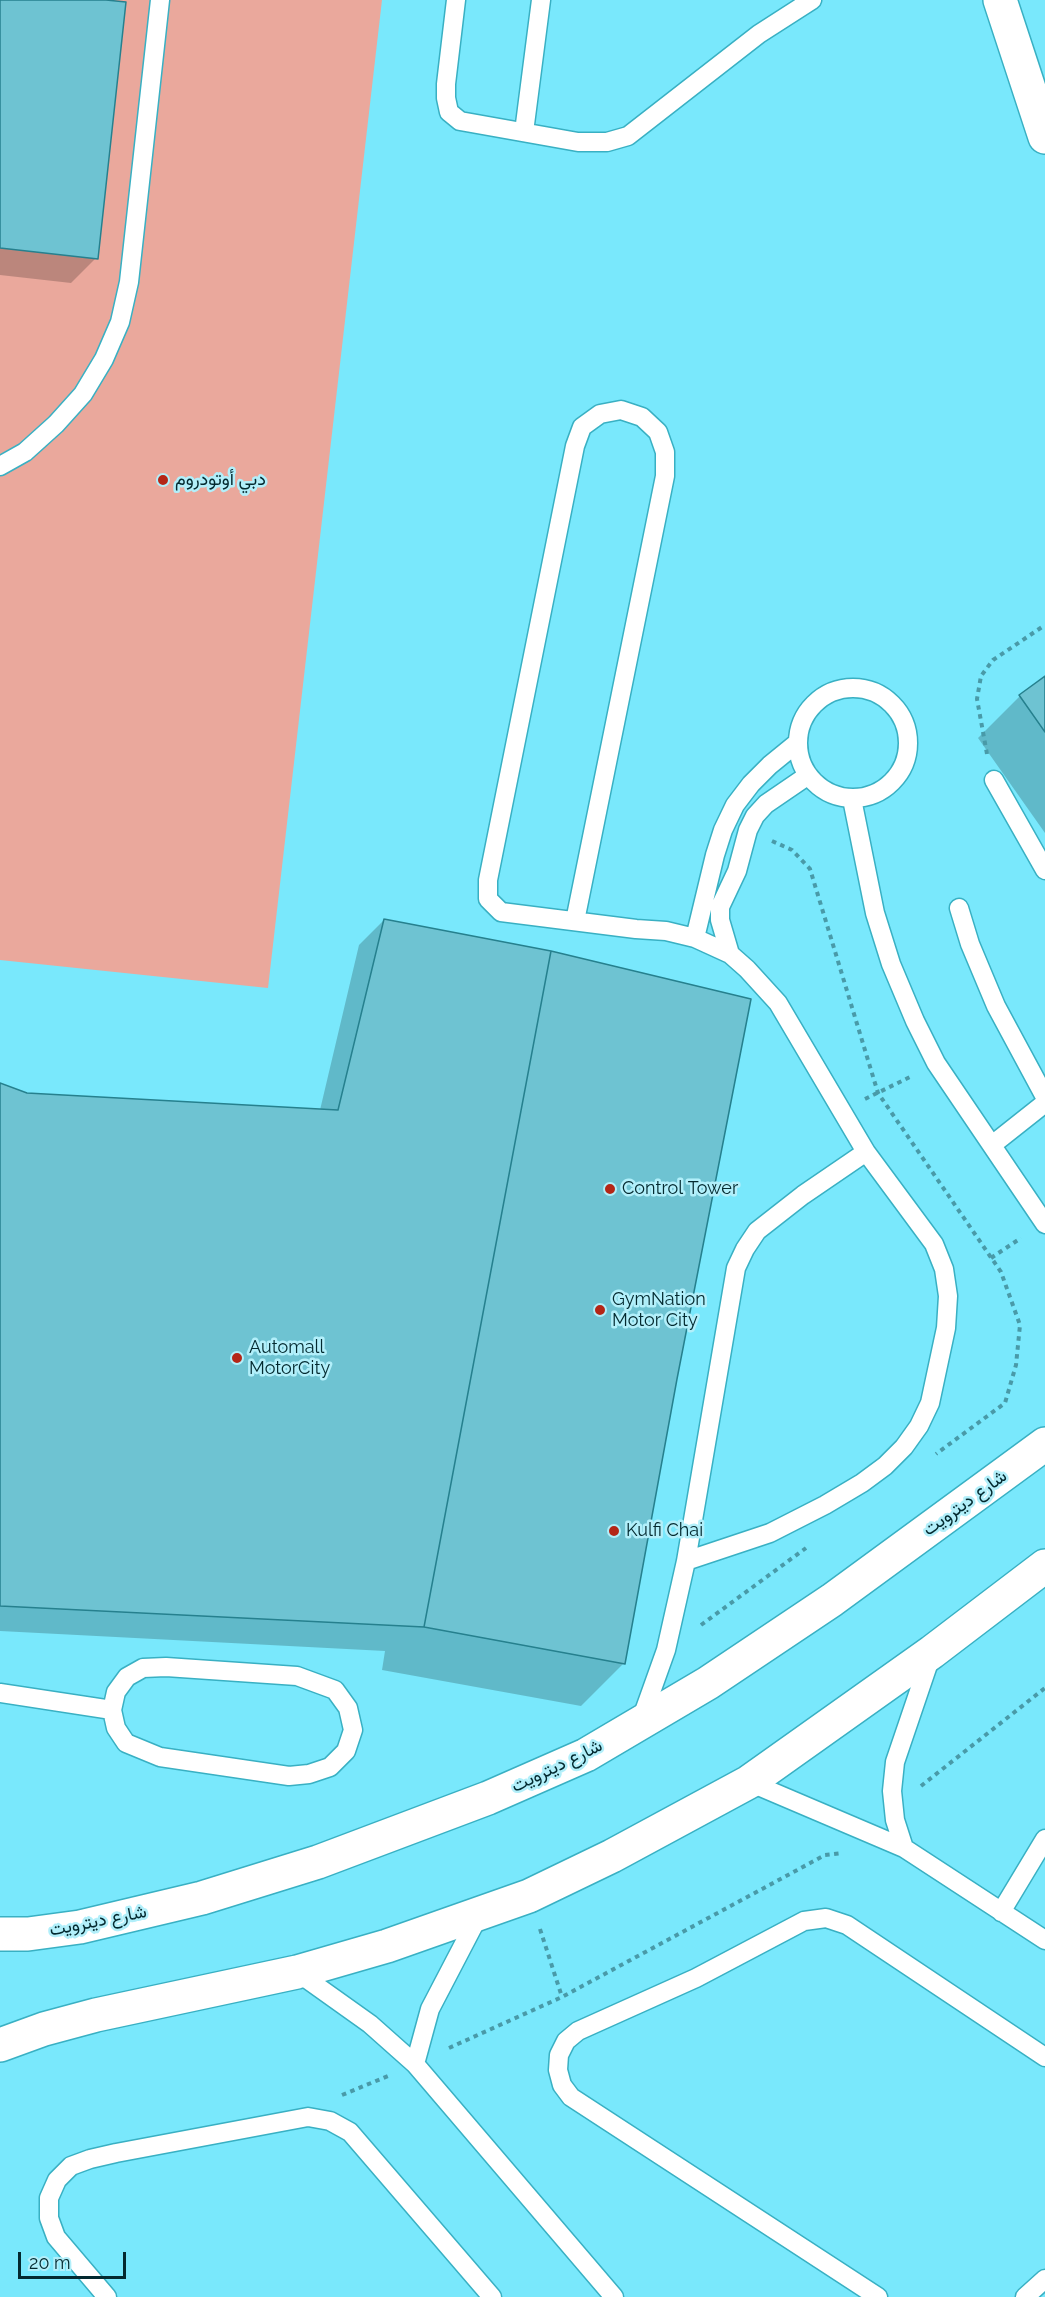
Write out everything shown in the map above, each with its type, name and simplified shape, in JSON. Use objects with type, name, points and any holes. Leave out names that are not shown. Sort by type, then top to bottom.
[{"type":"street","points":[[999,0],[1045,137]]},
{"type":"street","name":"شارع ديترويت","points":[[0,1934],[28,1934],[80,1928],[202,1898],[318,1862],[488,1798],[586,1755],[708,1683],[832,1600],[1045,1444]]},
{"type":"street","points":[[0,2045],[44,2029],[96,2015],[297,1972],[387,1946],[529,1896],[612,1856],[749,1782],[932,1652],[1045,1566]]},
{"type":"lane","points":[[0,466],[33,445],[83,394],[104,359],[120,322],[129,282],[160,0]]},
{"type":"lane","points":[[456,0],[446,84],[449,112],[460,121],[578,142],[608,142],[628,136],[759,34],[812,0]]},
{"type":"lane","points":[[524,132],[541,0]]},
{"type":"lane","points":[[575,921],[665,476],[665,452],[658,432],[642,417],[621,410],[600,414],[582,427],[575,446],[486,890],[488,899],[501,912],[575,921],[666,931],[695,938],[730,954],[778,1003],[866,1152],[934,1244],[944,1269],[948,1296],[945,1328],[930,1403],[919,1426],[904,1447],[885,1466],[862,1483],[770,1533],[686,1561]]},
{"type":"lane","points":[[861,688],[884,696],[900,713],[908,736],[906,759],[894,781],[875,795],[852,799],[834,796],[819,788],[807,776],[800,760],[797,742],[802,719],[817,700],[838,689],[861,688]]},
{"type":"lane","points":[[695,938],[723,830],[735,805],[751,784],[797,742]]},
{"type":"lane","points":[[730,954],[720,920],[720,907],[737,871],[748,830],[755,816],[766,804],[807,776]]},
{"type":"lane","points":[[994,780],[1045,870]]},
{"type":"lane","points":[[852,799],[875,913],[891,964],[915,1021],[936,1063],[1045,1223]]},
{"type":"lane","points":[[959,908],[974,954],[996,1006],[1045,1097]]},
{"type":"lane","points":[[992,1144],[1045,1103]]},
{"type":"lane","points":[[640,1723],[666,1650],[686,1561],[736,1268],[745,1249],[765,1224],[866,1152]]},
{"type":"lane","points":[[904,1848],[895,1820],[892,1791],[895,1762],[932,1652]]},
{"type":"lane","points":[[166,1667],[297,1676],[335,1690],[348,1708],[353,1730],[346,1751],[330,1767],[309,1774],[289,1776],[160,1757],[126,1743],[116,1728],[112,1710],[116,1692],[128,1677],[143,1668],[166,1667]]},
{"type":"lane","points":[[0,1693],[112,1710]]},
{"type":"lane","points":[[749,1782],[904,1848],[1045,1940]]},
{"type":"lane","points":[[1001,1912],[1045,1839]]},
{"type":"lane","points":[[415,2064],[430,2008],[479,1915]]},
{"type":"lane","points":[[878,2297],[571,2097],[561,2085],[558,2070],[559,2055],[566,2041],[578,2031],[696,1978],[804,1922],[826,1918],[847,1925],[1045,2057]]},
{"type":"lane","points":[[297,1972],[370,2024],[415,2064],[614,2297]]},
{"type":"lane","points":[[107,2297],[56,2237],[49,2218],[49,2198],[57,2180],[71,2166],[116,2153],[308,2117],[330,2121],[350,2132],[492,2297]]},
{"type":"lane","points":[[1025,2297],[1045,2279]]},
{"type":"path","points":[[994,780],[977,699],[981,676],[993,660],[1045,626]]},
{"type":"path","points":[[748,830],[792,850],[810,869],[878,1093],[1001,1272],[1020,1324],[1016,1365],[1005,1403],[928,1460]]},
{"type":"path","points":[[842,1111],[936,1063]]},
{"type":"path","points":[[991,1258],[1045,1223]]},
{"type":"path","points":[[666,1650],[812,1544]]},
{"type":"path","points":[[916,1791],[1045,1688]]},
{"type":"path","points":[[339,2097],[562,1997],[825,1855],[847,1853]]},
{"type":"path","points":[[529,1896],[562,1997]]},
{"type":"shaded area","name":"دبي أوتودروم","points":[[0,0],[382,0],[268,988],[0,960]]},
{"type":"building","points":[[0,0],[126,2],[98,259],[0,248]]},
{"type":"building","points":[[1045,676],[1045,732],[1019,695]]},
{"type":"building","name":"Automall MotorCity","points":[[384,919],[551,951],[424,1627],[0,1606],[0,1083],[27,1093],[338,1110]]},
{"type":"building","name":"Control Tower","points":[[551,951],[751,999],[677,1379],[625,1664],[424,1627]]},
{"type":"place","name":"دبي أوتودروم","points":[[163,480]]},
{"type":"place","name":"Control Tower","points":[[610,1189]]},
{"type":"place","name":"GymNation Motor City","points":[[600,1310]]},
{"type":"place","name":"Automall MotorCity","points":[[237,1358]]},
{"type":"place","name":"Kulfi Chai","points":[[614,1531]]}]
